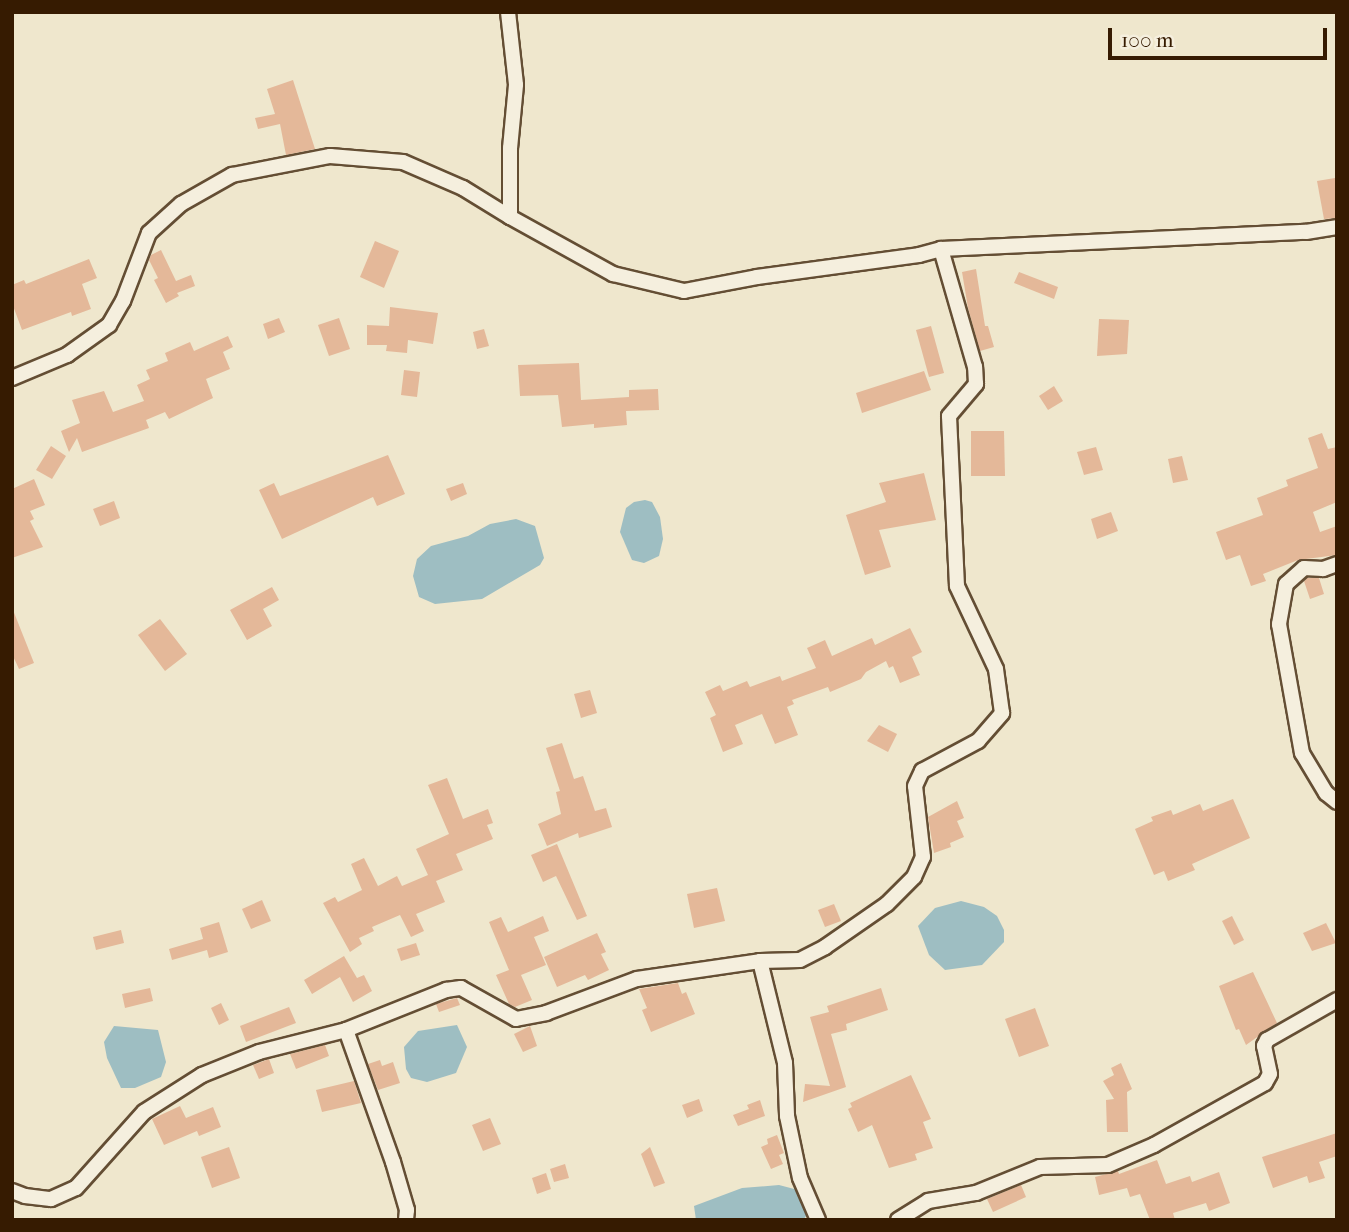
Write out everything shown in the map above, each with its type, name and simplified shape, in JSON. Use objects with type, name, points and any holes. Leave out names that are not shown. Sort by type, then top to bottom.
[{"type":"street","points":[[508,12],[516,85],[510,148],[510,217]]},
{"type":"street","points":[[12,378],[67,355],[108,325],[123,301],[149,233],[181,204],[232,175],[330,156],[403,162],[463,188],[613,274],[684,291],[757,277],[919,255],[941,249],[1306,232],[1337,227]]},
{"type":"street","points":[[12,1191],[25,1196],[51,1199],[76,1188],[144,1112],[202,1075],[259,1052],[346,1030],[446,990],[461,988],[516,1019],[546,1013],[637,979],[760,961],[800,960],[825,947],[887,904],[914,877],[923,857],[915,786],[922,771],[978,741],[1002,713],[996,669],[957,586],[949,416],[976,384],[975,367],[941,249]]},
{"type":"street","points":[[1337,564],[1323,569],[1304,568],[1286,584],[1279,624],[1303,753],[1325,793],[1337,802]]},
{"type":"street","points":[[760,961],[785,1063],[787,1116],[800,1178],[818,1220]]},
{"type":"street","points":[[898,1220],[928,1201],[976,1193],[1040,1167],[1108,1165],[1154,1145],[1265,1083],[1270,1074],[1264,1046],[1267,1040],[1337,1000]]},
{"type":"street","points":[[346,1030],[393,1162],[407,1210],[406,1220]]},
{"type":"water","points":[[634,502],[652,502],[660,517],[663,539],[659,556],[644,563],[632,560],[620,532],[626,508]]},
{"type":"water","points":[[516,519],[535,526],[544,558],[540,565],[482,599],[435,604],[419,597],[413,576],[417,559],[431,546],[468,536],[490,524]]},
{"type":"water","points":[[961,901],[984,907],[997,916],[1004,930],[1004,942],[982,965],[945,970],[929,955],[918,926],[935,908]]},
{"type":"water","points":[[457,1025],[467,1047],[456,1073],[427,1082],[411,1078],[406,1069],[404,1047],[418,1031]]},
{"type":"water","points":[[114,1026],[158,1030],[166,1062],[161,1077],[135,1088],[121,1088],[107,1058],[104,1042]]},
{"type":"water","points":[[779,1185],[798,1190],[811,1210],[803,1220],[696,1220],[694,1206],[742,1188]]},
{"type":"building","points":[[293,80],[315,149],[286,155],[280,124],[258,129],[255,118],[275,114],[267,89]]},
{"type":"building","points":[[1335,178],[1337,218],[1324,219],[1317,181]]},
{"type":"building","points":[[375,241],[399,251],[384,288],[360,277]]},
{"type":"building","points":[[161,250],[176,281],[191,275],[195,286],[177,293],[179,296],[166,303],[154,280],[158,278],[149,260],[151,255]]},
{"type":"building","points":[[89,259],[97,278],[82,284],[91,309],[72,316],[71,312],[22,330],[12,303],[12,285],[24,280],[26,284]]},
{"type":"building","points":[[976,269],[985,326],[988,326],[994,347],[980,351],[968,308],[962,272]]},
{"type":"building","points":[[1019,272],[1058,287],[1054,299],[1014,283]]},
{"type":"building","points":[[390,307],[438,313],[433,344],[408,340],[407,353],[386,351],[387,345],[367,345],[367,325],[389,326]]},
{"type":"building","points":[[279,318],[285,332],[268,339],[263,324]]},
{"type":"building","points":[[339,318],[350,349],[329,356],[318,325]]},
{"type":"building","points":[[1099,319],[1129,320],[1127,354],[1097,356]]},
{"type":"building","points":[[931,326],[944,373],[929,377],[916,330]]},
{"type":"building","points":[[484,329],[489,346],[477,349],[473,332]]},
{"type":"building","points":[[228,336],[233,347],[223,352],[230,369],[206,379],[213,398],[169,419],[165,412],[146,420],[149,428],[82,452],[77,438],[69,452],[61,431],[80,423],[72,400],[104,391],[113,412],[144,401],[137,385],[150,379],[146,370],[168,361],[165,353],[190,342],[194,351]]},
{"type":"building","points":[[579,363],[581,400],[629,397],[629,390],[658,389],[659,410],[626,411],[627,425],[562,427],[558,395],[520,396],[518,365]]},
{"type":"building","points":[[404,370],[420,372],[417,397],[401,395]]},
{"type":"building","points":[[924,371],[931,390],[862,413],[856,393]]},
{"type":"building","points":[[1054,386],[1063,401],[1048,410],[1039,396]]},
{"type":"building","points":[[971,431],[1004,431],[1005,476],[971,476]]},
{"type":"building","points":[[1322,433],[1328,449],[1337,447],[1337,502],[1313,512],[1320,532],[1337,526],[1337,555],[1298,560],[1263,574],[1266,581],[1251,586],[1240,555],[1226,560],[1216,532],[1263,515],[1257,498],[1288,486],[1286,480],[1318,468],[1308,438]]},
{"type":"building","points":[[51,446],[66,456],[52,479],[36,470]]},
{"type":"building","points":[[1096,447],[1103,470],[1084,475],[1077,452]]},
{"type":"building","points":[[388,455],[405,494],[377,506],[373,497],[282,539],[259,490],[274,483],[280,496]]},
{"type":"building","points":[[1182,456],[1188,480],[1173,483],[1168,459]]},
{"type":"building","points":[[924,473],[936,520],[879,530],[891,567],[865,575],[846,515],[886,502],[879,483]]},
{"type":"building","points":[[34,479],[45,505],[30,511],[34,519],[30,521],[43,547],[12,558],[12,489]]},
{"type":"building","points":[[463,483],[467,494],[451,501],[446,489]]},
{"type":"building","points":[[114,501],[120,518],[100,526],[93,509]]},
{"type":"building","points":[[1111,512],[1118,531],[1097,539],[1091,519]]},
{"type":"building","points":[[1307,578],[1319,578],[1324,594],[1310,599],[1304,581]]},
{"type":"building","points":[[272,587],[279,600],[263,609],[272,626],[247,640],[230,610]]},
{"type":"building","points":[[13,610],[34,663],[19,669],[12,654]]},
{"type":"building","points":[[160,619],[187,654],[165,671],[138,635]]},
{"type":"building","points":[[910,628],[922,652],[912,657],[920,675],[900,683],[893,666],[889,668],[886,661],[866,672],[861,679],[830,692],[828,687],[792,700],[794,704],[787,707],[798,735],[775,744],[762,714],[735,725],[743,744],[723,752],[710,718],[716,715],[705,692],[720,685],[723,691],[747,681],[750,687],[780,676],[782,681],[816,668],[807,648],[825,640],[832,656],[872,638],[875,645]]},
{"type":"building","points":[[590,690],[597,713],[581,718],[574,694]]},
{"type":"building","points":[[879,725],[897,734],[888,752],[867,741]]},
{"type":"building","points":[[562,743],[574,779],[583,776],[595,811],[606,808],[612,827],[579,838],[578,833],[547,846],[538,824],[561,814],[556,792],[560,791],[546,748]]},
{"type":"building","points":[[447,778],[463,819],[488,809],[493,823],[487,825],[493,839],[456,854],[463,870],[436,881],[445,902],[416,914],[424,931],[411,937],[400,915],[372,927],[374,931],[359,938],[362,944],[350,952],[323,903],[335,897],[338,902],[362,890],[351,864],[364,858],[378,886],[397,876],[402,886],[428,875],[416,849],[449,834],[428,785]]},
{"type":"building","points":[[1233,799],[1250,838],[1192,864],[1195,870],[1168,881],[1164,871],[1154,875],[1135,829],[1153,821],[1151,817],[1171,810],[1173,815],[1200,804],[1203,811]]},
{"type":"building","points":[[957,801],[964,818],[957,821],[964,837],[950,843],[951,847],[934,853],[928,817]]},
{"type":"building","points":[[557,844],[587,916],[577,920],[556,876],[543,882],[531,855]]},
{"type":"building","points":[[717,888],[725,921],[694,928],[687,894]]},
{"type":"building","points":[[262,900],[271,921],[251,929],[242,909]]},
{"type":"building","points":[[834,904],[841,921],[825,927],[818,910]]},
{"type":"building","points":[[543,916],[549,931],[534,937],[546,965],[521,975],[532,1000],[515,1007],[509,1004],[496,975],[509,970],[489,922],[501,917],[508,932]]},
{"type":"building","points":[[1232,916],[1244,940],[1234,945],[1222,921]]},
{"type":"building","points":[[219,922],[228,952],[209,958],[207,950],[172,960],[169,949],[203,939],[200,928]]},
{"type":"building","points":[[1326,923],[1336,943],[1312,951],[1303,933]]},
{"type":"building","points":[[121,930],[124,943],[96,950],[93,937]]},
{"type":"building","points":[[597,933],[606,952],[601,954],[609,970],[588,980],[585,975],[557,987],[544,957]]},
{"type":"building","points":[[416,943],[420,955],[401,961],[397,949]]},
{"type":"building","points":[[344,956],[357,978],[364,975],[372,991],[353,1002],[340,977],[312,994],[304,980]]},
{"type":"building","points":[[1253,972],[1277,1023],[1246,1045],[1239,1029],[1236,1030],[1219,986]]},
{"type":"building","points":[[678,983],[682,994],[686,992],[695,1014],[651,1032],[642,1010],[647,1008],[639,989]]},
{"type":"building","points":[[150,988],[153,1001],[125,1008],[122,994]]},
{"type":"building","points":[[881,988],[888,1010],[846,1024],[847,1030],[831,1034],[846,1087],[803,1102],[805,1084],[830,1086],[810,1017],[829,1012],[827,1006]]},
{"type":"building","points":[[457,998],[460,1005],[439,1012],[436,1004]]},
{"type":"building","points":[[221,1003],[229,1020],[219,1025],[211,1008]]},
{"type":"building","points":[[289,1007],[296,1023],[246,1042],[240,1026]]},
{"type":"building","points":[[1035,1008],[1049,1046],[1019,1057],[1005,1019]]},
{"type":"building","points":[[530,1026],[537,1046],[523,1052],[514,1034]]},
{"type":"building","points":[[325,1045],[329,1056],[296,1069],[290,1054]]},
{"type":"building","points":[[269,1059],[274,1073],[259,1079],[253,1065]]},
{"type":"building","points":[[380,1060],[382,1066],[393,1062],[400,1083],[378,1090],[368,1064]]},
{"type":"building","points":[[1121,1063],[1132,1089],[1127,1092],[1128,1132],[1107,1132],[1106,1100],[1114,1099],[1103,1081],[1114,1075],[1111,1068]]},
{"type":"building","points":[[911,1075],[931,1119],[923,1122],[933,1148],[915,1154],[917,1160],[889,1168],[872,1125],[858,1132],[848,1109],[852,1107],[850,1103]]},
{"type":"building","points":[[354,1081],[361,1103],[322,1112],[316,1090]]},
{"type":"building","points":[[699,1099],[703,1111],[687,1118],[682,1105]]},
{"type":"building","points":[[760,1100],[765,1116],[738,1126],[733,1115],[749,1109],[747,1105]]},
{"type":"building","points":[[180,1106],[186,1118],[213,1107],[221,1127],[199,1136],[197,1131],[164,1145],[152,1119]]},
{"type":"building","points":[[490,1118],[501,1144],[483,1151],[472,1125]]},
{"type":"building","points":[[1337,1133],[1337,1156],[1319,1162],[1325,1178],[1309,1183],[1307,1176],[1273,1188],[1262,1157]]},
{"type":"building","points":[[777,1135],[784,1153],[779,1155],[783,1164],[771,1169],[761,1147],[768,1144],[767,1139]]},
{"type":"building","points":[[229,1147],[240,1178],[212,1188],[201,1157]]},
{"type":"building","points":[[650,1147],[665,1183],[654,1187],[641,1154]]},
{"type":"building","points":[[1157,1160],[1166,1184],[1190,1176],[1192,1182],[1219,1172],[1230,1203],[1209,1211],[1206,1203],[1173,1213],[1175,1220],[1150,1220],[1140,1194],[1130,1197],[1127,1188],[1099,1195],[1095,1177],[1118,1171],[1119,1174]]},
{"type":"building","points":[[565,1164],[569,1178],[554,1182],[550,1169]]},
{"type":"building","points":[[546,1173],[551,1189],[537,1194],[532,1178]]},
{"type":"building","points":[[1021,1185],[1026,1197],[993,1212],[987,1199]]}]
